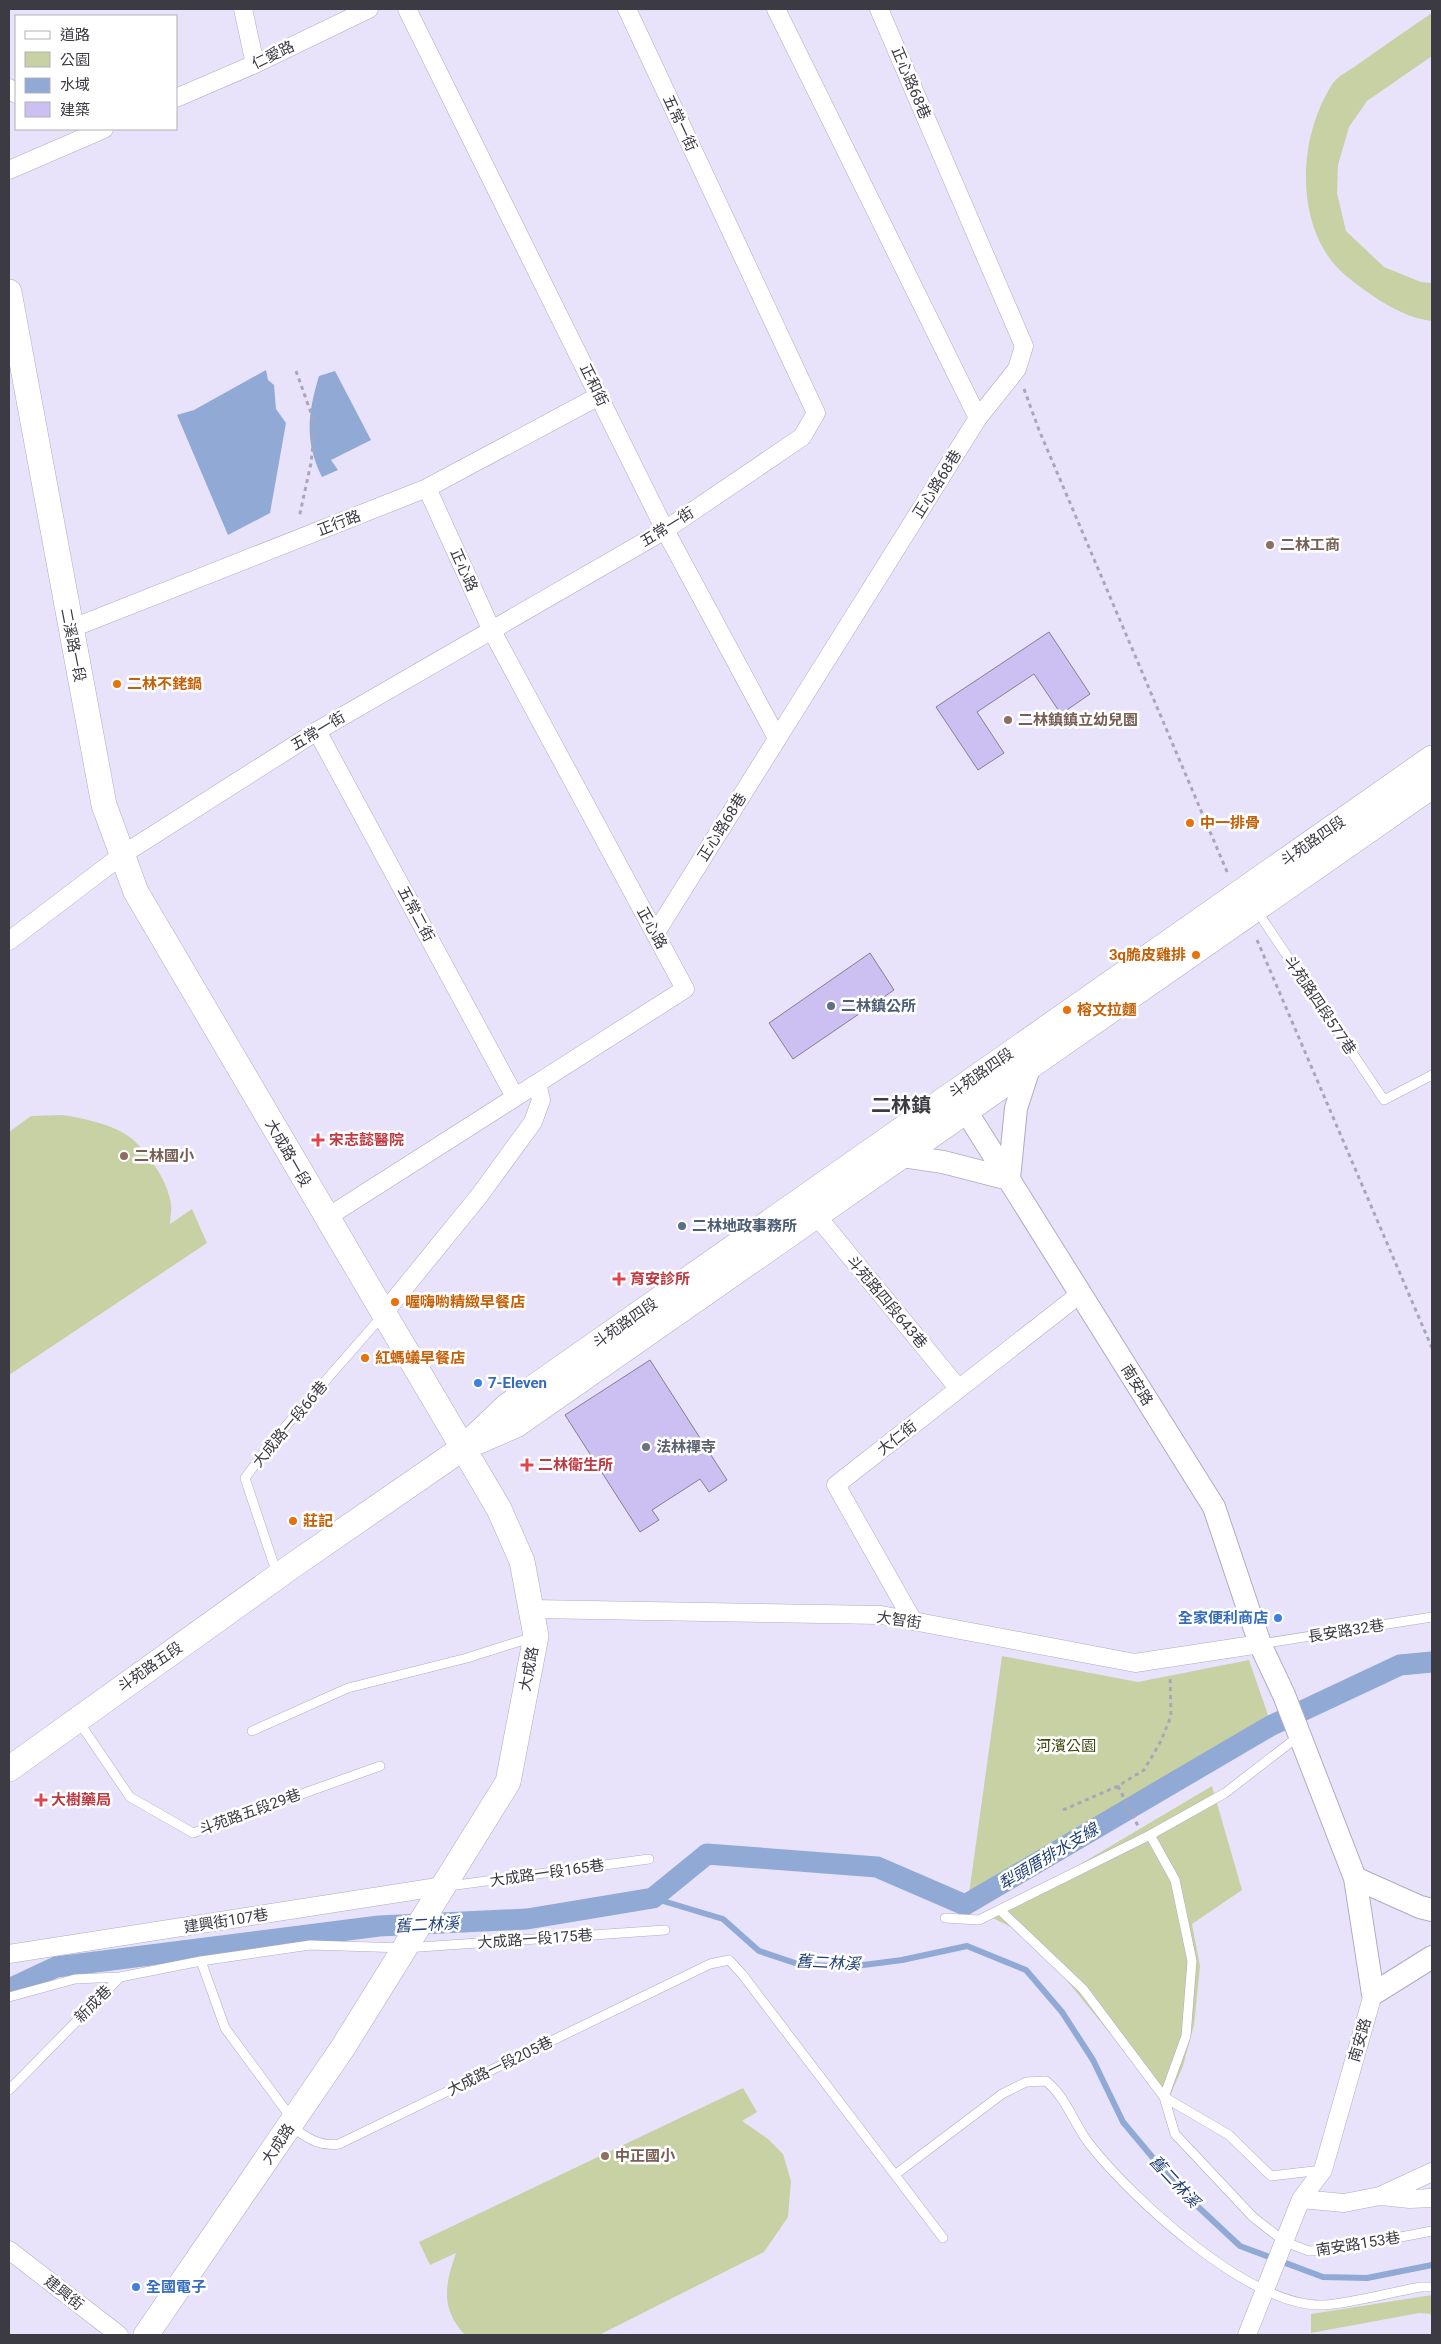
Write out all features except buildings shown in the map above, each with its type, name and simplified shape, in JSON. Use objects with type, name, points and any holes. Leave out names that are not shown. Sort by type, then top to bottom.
[{"type":"main road","name":"二溪路一段","points":[[9,292],[104,805],[122,854]]},
{"type":"main road","name":"斗苑路四段","points":[[463,1448],[516,1425],[902,1156],[961,1102],[1029,1068],[1246,906],[1432,758]]},
{"type":"main road","name":"斗苑路四段","points":[[285,1571],[463,1448],[508,1406],[961,1102],[1246,906],[1432,786]]},
{"type":"main road","name":"大成路一段","points":[[122,854],[136,892],[463,1448]]},
{"type":"main road","name":"大成路","points":[[146,2335],[292,2124],[508,1782],[536,1636],[522,1561],[499,1509],[463,1448]]},
{"type":"main road","name":"斗苑路五段","points":[[9,1769],[285,1571]]},
{"type":"street","points":[[243,9],[255,64]]},
{"type":"street","name":"仁愛路","points":[[178,97],[255,64],[369,9]]},
{"type":"street","name":"正和街","points":[[407,9],[665,530],[777,738]]},
{"type":"street","name":"五常一街","points":[[122,854],[317,731],[665,530],[802,437],[816,413],[627,9]]},
{"type":"street","points":[[776,9],[978,418]]},
{"type":"street","name":"正心路68巷","points":[[655,934],[978,418],[1017,368],[1024,346],[879,9]]},
{"type":"street","points":[[9,170],[102,130]]},
{"type":"street","name":"正行路","points":[[70,629],[427,488],[599,396]]},
{"type":"street","name":"正心路","points":[[326,1218],[685,989],[492,630],[427,488]]},
{"type":"street","name":"五常二街","points":[[317,731],[514,1098]]},
{"type":"street","points":[[9,941],[122,854]]},
{"type":"street","points":[[902,1156],[943,1162],[1009,1179],[1016,1108],[1029,1068]]},
{"type":"street","points":[[383,1314],[479,1196],[533,1122],[541,1100],[537,1083]]},
{"type":"street","name":"南安路","points":[[961,1102],[1214,1507],[1260,1644],[1284,1695],[1355,1878],[1373,1994],[1322,2170],[1302,2199],[1247,2335]]},
{"type":"street","name":"斗苑路四段643巷","points":[[816,1216],[959,1389]]},
{"type":"street","name":"大仁街","points":[[913,1621],[836,1485],[1080,1294]]},
{"type":"street","name":"大智街","points":[[532,1609],[881,1615],[1135,1663],[1260,1644]]},
{"type":"street","points":[[1355,1878],[1420,1907],[1432,1910]]},
{"type":"street","name":"建興街107巷","points":[[9,1954],[444,1886]]},
{"type":"street","points":[[1373,1994],[1432,1957]]},
{"type":"street","points":[[1302,2199],[1344,2203],[1380,2196],[1432,2172]]},
{"type":"street","points":[[1380,2196],[1410,2199],[1432,2198]]},
{"type":"street","name":"建興街","points":[[9,2250],[118,2335]]},
{"type":"lane","name":"斗苑路四段577巷","points":[[1246,906],[1384,1100],[1432,1075]]},
{"type":"lane","name":"大成路一段66巷","points":[[285,1571],[246,1478],[271,1443],[383,1314]]},
{"type":"lane","name":"長安路32巷","points":[[1260,1644],[1432,1617]]},
{"type":"lane","points":[[252,1731],[348,1688],[467,1658],[536,1636]]},
{"type":"lane","name":"斗苑路五段29巷","points":[[77,1719],[130,1797],[193,1833],[380,1766]]},
{"type":"lane","points":[[945,1918],[979,1920],[1150,1835],[1225,1793],[1300,1735]]},
{"type":"lane","points":[[1150,1835],[1175,1880],[1192,1961],[1186,2036],[1164,2097]]},
{"type":"lane","name":"大成路一段165巷","points":[[444,1886],[649,1859]]},
{"type":"lane","points":[[1000,1910],[1082,1989],[1164,2097],[1229,2134],[1272,2176],[1322,2170]]},
{"type":"lane","name":"大成路一段175巷","points":[[404,1948],[665,1930]]},
{"type":"lane","name":"新成巷","points":[[9,2090],[120,1977],[201,1960],[310,1945],[404,1948]]},
{"type":"lane","points":[[201,1960],[225,2028],[292,2124]]},
{"type":"lane","name":"大成路一段205巷","points":[[292,2124],[325,2146],[339,2144],[710,1964],[729,1960],[742,1974],[896,2174]]},
{"type":"lane","points":[[9,1997],[75,1979],[120,1977]]},
{"type":"lane","points":[[943,2238],[896,2174],[1002,2094],[1026,2082],[1046,2081],[1058,2090],[1090,2145],[1123,2182],[1202,2251],[1267,2286],[1297,2302],[1324,2305],[1421,2286],[1432,2287]]},
{"type":"lane","name":"南安路153巷","points":[[1164,2097],[1175,2134],[1253,2217],[1284,2244],[1308,2251],[1333,2250],[1432,2231]]},
{"type":"path","points":[[1017,368],[1039,430],[1246,906],[1432,1348]]},
{"type":"path","points":[[294,540],[311,463],[315,424],[296,371]]},
{"type":"path","points":[[1063,1810],[1118,1786],[1144,1770],[1161,1741],[1171,1716],[1169,1672]]},
{"type":"path","points":[[1118,1786],[1136,1819]]},
{"type":"green space","points":[[1432,13],[1432,56],[1367,101],[1349,127],[1338,165],[1337,193],[1346,231],[1384,267],[1421,282],[1432,283],[1432,321],[1394,309],[1360,287],[1331,260],[1316,234],[1310,212],[1306,190],[1306,167],[1314,122],[1335,80]]},
{"type":"green space","points":[[62,1115],[89,1120],[116,1129],[138,1144],[157,1168],[166,1187],[171,1204],[170,1224],[192,1209],[207,1243],[9,1375],[9,1132],[31,1116]]},
{"type":"green space","name":"河濱公園","points":[[1002,1656],[1138,1682],[1249,1660],[1268,1715],[969,1894]]},
{"type":"green space","points":[[1212,1786],[1242,1890],[1192,1924],[1200,1966],[1194,2025],[1183,2066],[1167,2103],[1032,1938],[991,1917]]},
{"type":"green space","points":[[743,2088],[757,2112],[742,2121],[768,2139],[783,2154],[791,2181],[788,2217],[764,2252],[599,2335],[465,2335],[457,2325],[448,2306],[447,2286],[456,2253],[430,2265],[419,2242]]},
{"type":"green space","points":[[1432,2295],[1432,2314],[1419,2313],[1311,2333],[1311,2314]]},
{"type":"water","points":[[266,370],[268,380],[274,385],[276,409],[286,423],[270,513],[228,535],[177,415],[194,410]]},
{"type":"water","points":[[335,371],[371,440],[331,460],[338,470],[322,477],[312,451],[310,415],[319,376]]},
{"type":"waterway","name":"犁頭厝排水支線","points":[[9,1989],[56,1967],[379,1926],[527,1919],[653,1898],[707,1854],[877,1867],[965,1905],[1270,1726],[1400,1665],[1432,1662]]},
{"type":"waterway","name":"舊二林溪","points":[[653,1898],[723,1919],[759,1951],[798,1964],[848,1967],[902,1960],[967,1946],[1026,1970],[1062,2012],[1093,2060],[1123,2122],[1179,2189],[1240,2246],[1323,2277],[1367,2278],[1432,2265]]},
{"type":"place","name":"二林工商","points":[[1270,545]]},
{"type":"place","name":"二林不銠鍋","points":[[117,684]]},
{"type":"place","name":"二林鎮鎮立幼兒園","points":[[1008,720]]},
{"type":"place","name":"中一排骨","points":[[1190,823]]},
{"type":"place","name":"3q脆皮雞排","points":[[1196,955]]},
{"type":"place","name":"二林鎮公所","points":[[831,1006]]},
{"type":"place","name":"榕文拉麵","points":[[1067,1010]]},
{"type":"place","name":"宋志懿醫院","points":[[318,1140]]},
{"type":"place","name":"二林國小","points":[[124,1156]]},
{"type":"place","name":"二林地政事務所","points":[[682,1226]]},
{"type":"place","name":"育安診所","points":[[619,1279]]},
{"type":"place","name":"喔嗨喲精緻早餐店","points":[[395,1302]]},
{"type":"place","name":"紅螞蟻早餐店","points":[[365,1358]]},
{"type":"place","name":"7-Eleven","points":[[478,1383]]},
{"type":"place","name":"法林禪寺","points":[[646,1447]]},
{"type":"place","name":"二林衛生所","points":[[527,1465]]},
{"type":"place","name":"莊記","points":[[293,1521]]},
{"type":"place","name":"全家便利商店","points":[[1278,1618]]},
{"type":"place","name":"大樹藥局","points":[[41,1800]]},
{"type":"place","name":"中正國小","points":[[605,2156]]},
{"type":"place","name":"全國電子","points":[[136,2287]]},
{"type":"district","name":"二林鎮","points":[[901,1105]]}]
